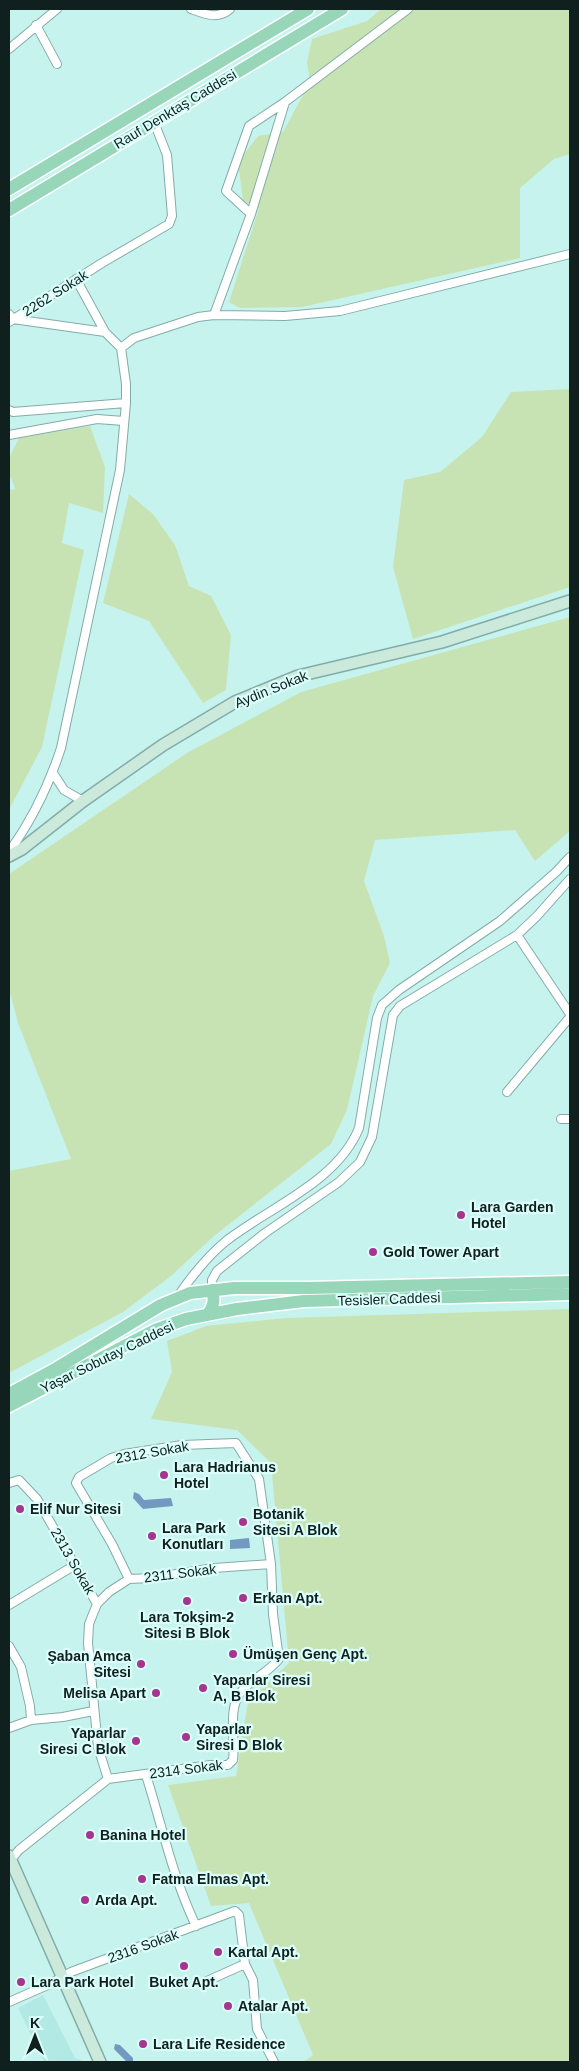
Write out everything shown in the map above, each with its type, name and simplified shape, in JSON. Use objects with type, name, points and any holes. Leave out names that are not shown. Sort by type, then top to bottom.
[{"type":"main road","name":"Rauf Denktaş Caddesi","points":[[9,189],[308,9]]},
{"type":"main road","name":"Rauf Denktaş Caddesi","points":[[9,210],[342,9]]},
{"type":"main road","points":[[9,1394],[57,1368],[178,1296],[212,1290],[570,1282]]},
{"type":"main road","points":[[208,1314],[212,1308],[214,1295],[212,1290]]},
{"type":"main road","name":"Tesisler Caddesi","points":[[208,1314],[237,1308],[304,1301],[570,1294]]},
{"type":"main road","points":[[178,1296],[176,1305],[178,1312],[186,1319]]},
{"type":"main road","name":"Yaşar Sobutay Caddesi","points":[[9,1406],[155,1330],[186,1319],[208,1314]]},
{"type":"street","points":[[9,48],[57,9]]},
{"type":"street","points":[[191,9],[209,16],[224,14],[230,9]]},
{"type":"street","points":[[251,214],[226,191],[249,126],[285,102],[408,9]]},
{"type":"street","points":[[36,25],[57,64]]},
{"type":"street","points":[[214,315],[251,214],[285,102]]},
{"type":"street","name":"2262 Sokak","points":[[10,319],[169,224],[172,216],[167,154],[156,127],[157,120]]},
{"type":"street","points":[[121,348],[134,338],[198,317],[214,315],[285,316],[340,311],[570,254]]},
{"type":"street","points":[[9,852],[22,834],[53,774],[62,748],[120,470],[126,403],[126,384],[121,348],[105,332],[76,279]]},
{"type":"street","points":[[10,319],[105,332]]},
{"type":"street","points":[[9,410],[13,412],[126,403]]},
{"type":"street","points":[[9,435],[98,419],[124,421]]},
{"type":"street","name":"Aydin Sokak","points":[[9,856],[22,849],[83,801],[164,745],[235,702],[298,676],[442,642],[570,601]]},
{"type":"street","points":[[53,774],[64,790],[83,801]]},
{"type":"street","points":[[178,1296],[187,1283],[226,1242],[321,1175],[353,1143],[359,1128],[377,1018],[382,1005],[399,990],[500,921],[543,884],[570,857]]},
{"type":"street","points":[[212,1290],[212,1280],[217,1271],[266,1232],[339,1182],[360,1162],[372,1137],[393,1015],[400,1006],[516,935],[537,916],[570,879]]},
{"type":"street","points":[[507,1092],[570,1015],[516,935]]},
{"type":"street","points":[[560,1120],[570,1119]]},
{"type":"street","name":"2312 Sokak","points":[[129,1579],[112,1544],[76,1483],[79,1477],[111,1458],[124,1454],[182,1445],[236,1443],[259,1479],[271,1564]]},
{"type":"street","name":"2313 Sokak","points":[[9,1483],[19,1480],[37,1499],[97,1604],[88,1624],[88,1643],[98,1747],[108,1779]]},
{"type":"street","name":"2311 Sokak","points":[[97,1604],[109,1592],[129,1579],[151,1578],[214,1568],[271,1564]]},
{"type":"street","name":"2314 Sokak","points":[[108,1779],[211,1765],[228,1765],[233,1760],[234,1703],[241,1691],[272,1668],[279,1659],[273,1614],[271,1564]]},
{"type":"street","points":[[9,1605],[75,1565]]},
{"type":"street","points":[[9,1646],[21,1667],[30,1706],[31,1720]]},
{"type":"street","points":[[9,1728],[31,1720],[63,1717],[94,1710]]},
{"type":"street","points":[[146,1775],[184,1902],[196,1926]]},
{"type":"street","points":[[100,2062],[10,1859],[108,1779]]},
{"type":"street","name":"2316 Sokak","points":[[9,2002],[71,1972],[235,1911],[240,1916],[245,1964]]},
{"type":"street","points":[[207,1981],[245,1964],[253,1980],[257,2028],[274,2062]]},
{"type":"shaded area","points":[[134,1492],[139,1494],[144,1500],[171,1498],[173,1506],[143,1509],[133,1498]]},
{"type":"shaded area","points":[[249,1538],[250,1548],[230,1549],[230,1540]]},
{"type":"shaded area","points":[[43,1995],[75,2058],[86,2062],[44,2062],[18,2008]]},
{"type":"shaded area","points":[[115,2044],[120,2045],[133,2058],[133,2062],[127,2062],[114,2049]]},
{"type":"green space","points":[[381,9],[570,9],[570,154],[554,159],[520,188],[520,258],[302,307],[240,308],[229,302],[259,208],[243,201],[238,162],[258,136],[283,132],[310,82],[307,62],[312,39],[367,21]]},
{"type":"green space","points":[[570,389],[570,587],[413,639],[393,567],[404,480],[440,472],[482,437],[511,392]]},
{"type":"green space","points":[[90,426],[105,467],[103,513],[69,503],[62,543],[84,550],[42,747],[9,810],[9,490],[15,489],[9,474],[9,460],[19,438]]},
{"type":"green space","points":[[129,494],[153,514],[175,545],[189,586],[211,596],[231,635],[226,690],[203,703],[149,621],[103,603]]},
{"type":"green space","points":[[570,617],[570,831],[535,861],[515,830],[375,840],[364,881],[384,936],[390,963],[373,996],[347,1110],[331,1144],[214,1236],[171,1276],[123,1312],[9,1373],[9,1171],[71,1159],[18,1023],[9,989],[9,874],[187,753],[301,692]]},
{"type":"green space","points":[[570,1309],[570,2062],[303,2062],[313,2055],[249,1903],[211,1906],[168,1785],[236,1776],[248,1702],[289,1663],[271,1463],[237,1430],[151,1419],[172,1372],[167,1341],[206,1326],[286,1318]]},
{"type":"place","name":"Lara Garden Hotel","points":[[461,1215]]},
{"type":"place","name":"Gold Tower Apart","points":[[373,1252]]},
{"type":"place","name":"Lara Hadrianus Hotel","points":[[164,1475]]},
{"type":"place","name":"Elif Nur Sitesi","points":[[20,1509]]},
{"type":"place","name":"Botanik Sitesi A Blok","points":[[243,1522]]},
{"type":"place","name":"Lara Park Konutları","points":[[152,1536]]},
{"type":"place","name":"Erkan Apt.","points":[[243,1598]]},
{"type":"place","name":"Lara Tokşim-2 Sitesi B Blok","points":[[187,1601]]},
{"type":"place","name":"Ümüşen Genç Apt.","points":[[233,1654]]},
{"type":"place","name":"Şaban Amca Sitesi","points":[[141,1664]]},
{"type":"place","name":"Yaparlar Siresi A, B Blok","points":[[203,1688]]},
{"type":"place","name":"Melisa Apart","points":[[156,1693]]},
{"type":"place","name":"Yaparlar Siresi D Blok","points":[[186,1737]]},
{"type":"place","name":"Yaparlar Siresi C Blok","points":[[136,1741]]},
{"type":"place","name":"Banina Hotel","points":[[90,1835]]},
{"type":"place","name":"Fatma Elmas Apt.","points":[[142,1879]]},
{"type":"place","name":"Arda Apt.","points":[[85,1900]]},
{"type":"place","name":"Kartal Apt.","points":[[218,1952]]},
{"type":"place","name":"Buket Apt.","points":[[184,1966]]},
{"type":"place","name":"Lara Park Hotel","points":[[21,1982]]},
{"type":"place","name":"Atalar Apt.","points":[[228,2006]]},
{"type":"place","name":"Lara Life Residence","points":[[143,2044]]}]
